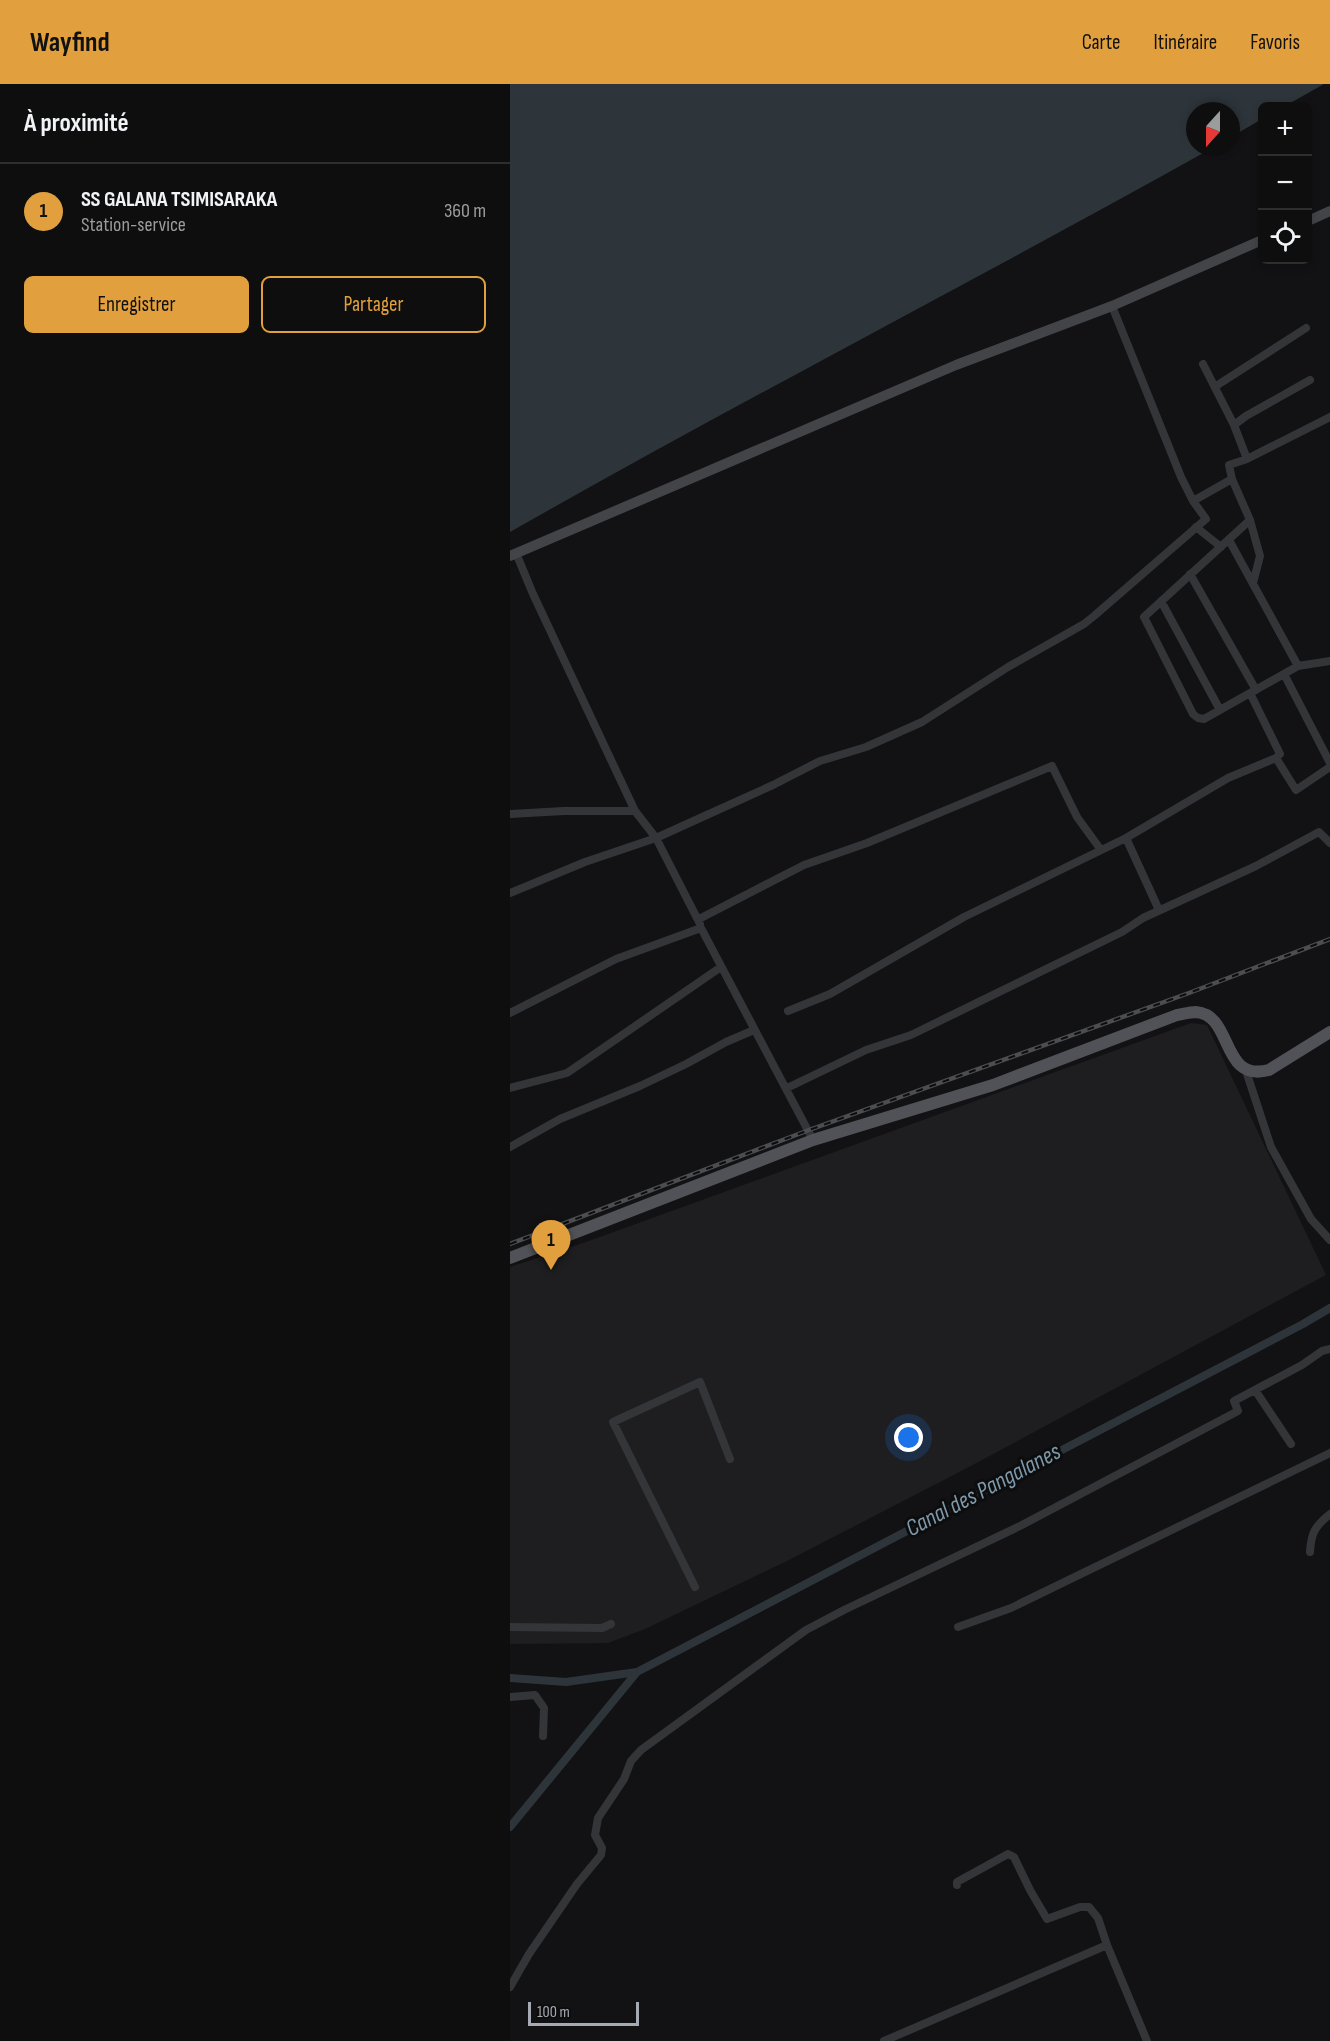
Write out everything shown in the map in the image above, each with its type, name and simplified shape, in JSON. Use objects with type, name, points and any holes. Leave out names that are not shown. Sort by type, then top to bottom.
[{"type":"main road","points":[[1312,218],[1330,211]]},
{"type":"main road","points":[[513,554],[956,365],[1112,306],[1258,242]]},
{"type":"main road","points":[[510,1258],[813,1140],[993,1085],[1178,1015],[1197,1012],[1207,1016],[1216,1024],[1236,1061],[1246,1071],[1258,1073],[1269,1070],[1330,1032]]},
{"type":"street","points":[[510,893],[585,862],[656,838],[820,761],[866,747],[922,722],[1008,667],[1084,624],[1206,519],[1193,501],[1181,477],[1112,306]]},
{"type":"street","points":[[1216,386],[1306,327]]},
{"type":"street","points":[[1203,364],[1216,386],[1247,459]]},
{"type":"street","points":[[1234,425],[1310,380]]},
{"type":"street","points":[[1253,583],[1260,556],[1250,520],[1228,465],[1247,459],[1330,417]]},
{"type":"street","points":[[1193,501],[1232,479]]},
{"type":"street","points":[[1250,520],[1144,617],[1193,714],[1204,719],[1298,666],[1330,661]]},
{"type":"street","points":[[1196,527],[1221,548]]},
{"type":"street","points":[[1229,540],[1298,666]]},
{"type":"street","points":[[513,554],[635,811],[656,838],[721,967],[813,1140]]},
{"type":"street","points":[[788,1011],[830,994],[964,917],[1126,838],[1228,778],[1276,758],[1280,754],[1253,691],[1190,574]]},
{"type":"street","points":[[1161,601],[1220,710]]},
{"type":"street","points":[[1284,674],[1330,763]]},
{"type":"street","points":[[1276,758],[1296,790],[1330,767]]},
{"type":"street","points":[[510,1013],[616,958],[700,924],[804,865],[867,843],[1052,766],[1077,817],[1101,850]]},
{"type":"street","points":[[510,814],[635,811]]},
{"type":"street","points":[[787,1088],[866,1050],[911,1035],[1122,932],[1143,918],[1256,867],[1319,832],[1330,843]]},
{"type":"street","points":[[1126,838],[1160,910]]},
{"type":"street","points":[[510,1088],[567,1073],[721,967]]},
{"type":"street","points":[[510,1147],[560,1119],[649,1081],[754,1030]]},
{"type":"street","points":[[1246,1071],[1271,1147],[1311,1219],[1330,1240]]},
{"type":"street","points":[[510,1987],[529,1954],[577,1884],[601,1856],[602,1848],[595,1835],[598,1818],[624,1779],[631,1761],[642,1750],[806,1630],[1020,1526],[1238,1411],[1234,1401],[1330,1349]]},
{"type":"street","points":[[695,1587],[613,1422],[700,1382],[730,1459]]},
{"type":"street","points":[[1255,1390],[1291,1444]]},
{"type":"street","points":[[958,1627],[1011,1608],[1330,1453]]},
{"type":"street","points":[[1310,1552],[1311,1535],[1330,1514]]},
{"type":"street","points":[[510,1627],[602,1628],[611,1624]]},
{"type":"street","points":[[510,1697],[535,1695],[544,1708],[543,1736]]},
{"type":"street","points":[[957,1885],[957,1882],[1008,1854],[1014,1857],[1047,1919],[1080,1907],[1089,1907],[1098,1918],[1147,2041]]},
{"type":"street","points":[[884,2041],[1107,1945]]},
{"type":"shaded area","points":[[510,84],[1324,84],[1292,102],[1258,102],[1258,121],[1240,132],[1240,102],[1186,102],[1186,156],[1198,156],[510,532]]},
{"type":"shaded area","points":[[1191,1023],[1207,1025],[1326,1275],[969,1467],[789,1560],[645,1629],[608,1643],[510,1644],[510,1267],[586,1242]]},
{"type":"waterway","name":"Canal des Pangalanes","points":[[510,1678],[566,1682],[637,1672],[1330,1308]]},
{"type":"waterway","name":"Canal des Pangalanes","points":[[510,1827],[637,1672]]},
{"type":"waterway","name":"Canal des Pangalanes","points":[[510,1681],[513,1678]]},
{"type":"railway","points":[[510,1244],[809,1130],[1189,993],[1330,939]]},
{"type":"place","name":"SS GALANA TSIMISARAKA","points":[[551,1270]]}]
